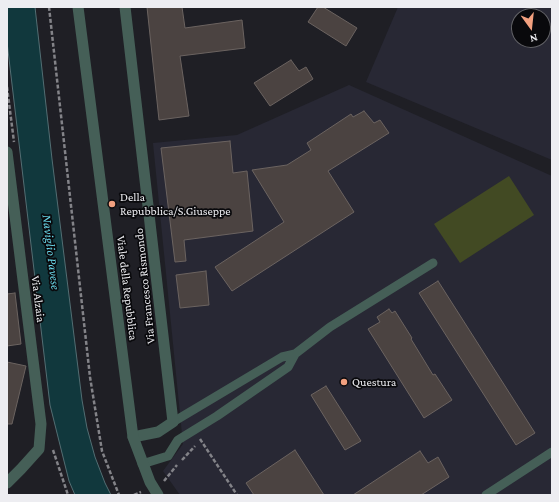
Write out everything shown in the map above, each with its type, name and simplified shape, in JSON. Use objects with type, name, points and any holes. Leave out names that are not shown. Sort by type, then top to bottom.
[{"type":"street","name":"Viale della Repubblica","points":[[78,7],[133,437],[142,464],[155,491]]},
{"type":"street","name":"Via Francesco Rismondo","points":[[125,7],[173,422]]},
{"type":"street","name":"Via Alzaia","points":[[7,152],[41,424],[38,449],[7,483]]},
{"type":"street","points":[[133,437],[158,432],[173,422]]},
{"type":"lane","points":[[142,464],[168,456],[178,440],[288,367],[295,354],[330,327],[433,263]]},
{"type":"lane","points":[[173,422],[282,357],[295,354]]},
{"type":"lane","points":[[486,495],[552,452]]},
{"type":"path","points":[[49,7],[90,377],[102,451],[119,495]]},
{"type":"path","points":[[194,430],[237,495]]},
{"type":"path","points":[[134,495],[155,491],[164,482],[188,451],[201,440]]},
{"type":"shaded area","points":[[398,7],[552,7],[552,160],[366,82]]},
{"type":"shaded area","points":[[349,85],[552,176],[552,495],[180,495],[163,471],[183,444],[153,143],[237,135]]},
{"type":"green space","points":[[509,176],[534,215],[460,263],[434,224]]},
{"type":"water","name":"Naviglio Pavese","points":[[7,7],[35,7],[82,400],[87,428],[95,457],[111,495],[75,495],[69,481],[50,405],[7,42]]},
{"type":"building","points":[[147,7],[182,7],[185,28],[242,20],[245,48],[180,56],[189,116],[159,120]]},
{"type":"building","points":[[318,7],[323,7],[357,28],[346,46],[308,22]]},
{"type":"building","points":[[291,60],[299,71],[306,67],[313,79],[270,106],[254,83]]},
{"type":"building","points":[[364,111],[374,123],[380,120],[389,133],[328,171],[354,212],[232,291],[215,267],[284,222],[252,170],[287,165],[311,150],[307,143],[351,114],[353,117]]},
{"type":"building","points":[[230,141],[233,173],[247,171],[253,231],[184,240],[186,261],[175,262],[161,148]]},
{"type":"building","points":[[206,271],[209,305],[180,308],[176,275]]},
{"type":"building","points":[[438,281],[535,433],[516,445],[419,293]]},
{"type":"building","points":[[15,293],[21,344],[7,346],[7,294]]},
{"type":"building","points":[[389,309],[392,313],[395,311],[433,375],[435,374],[452,400],[424,418],[368,329],[380,322],[377,317]]},
{"type":"building","points":[[7,362],[26,366],[12,424],[7,424]]},
{"type":"building","points":[[326,386],[361,441],[345,450],[311,395]]},
{"type":"building","points":[[295,450],[324,495],[254,495],[246,483]]},
{"type":"building","points":[[420,451],[428,463],[438,457],[449,477],[421,495],[353,495]]},
{"type":"place","name":"Della Repubblica/S.Giuseppe","points":[[112,204]]},
{"type":"place","name":"Questura","points":[[344,382]]}]
